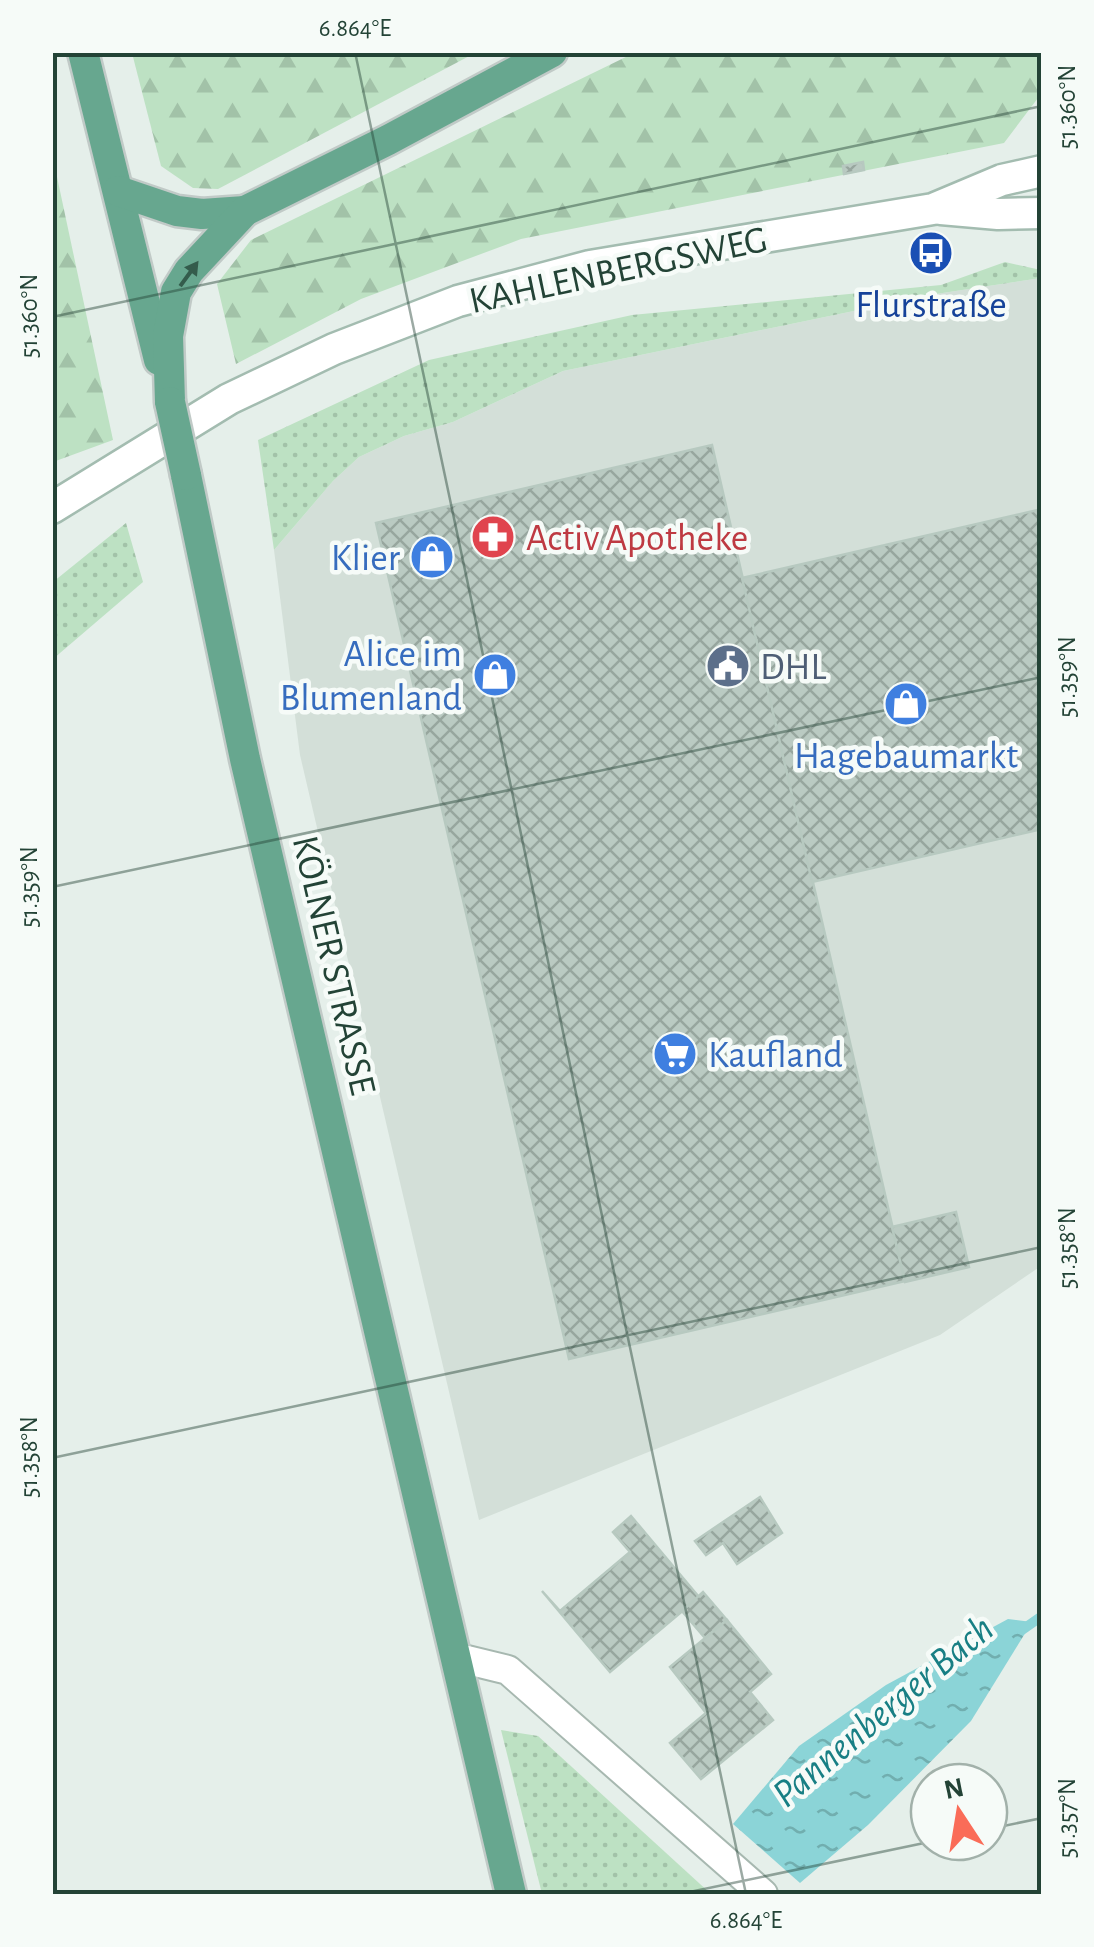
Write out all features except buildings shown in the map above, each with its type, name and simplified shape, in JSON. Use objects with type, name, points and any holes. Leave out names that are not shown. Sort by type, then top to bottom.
[{"type":"main road","name":"KÖLNER STRASSE","points":[[82,52],[170,402],[245,759],[511,1894]]},
{"type":"main road","points":[[170,402],[168,336],[176,292],[189,270],[244,211],[552,52]]},
{"type":"main road","name":"KAHLENBERGSWEG","points":[[52,508],[228,399],[334,349],[458,301],[590,266],[933,209],[1002,180],[1042,171]]},
{"type":"main road","points":[[118,191],[177,211],[244,211]]},
{"type":"main road","name":"KAHLENBERGSWEG","points":[[933,209],[998,214],[1042,212]]},
{"type":"street","points":[[455,1657],[508,1670],[763,1894]]},
{"type":"shaded area","points":[[1041,278],[1041,1266],[940,1335],[479,1520],[300,755],[274,550],[333,481],[359,457],[404,436],[453,422],[563,371],[936,294]]},
{"type":"green space","points":[[132,52],[475,53],[218,189],[193,188],[161,166]]},
{"type":"green space","points":[[634,53],[1041,53],[1041,94],[1004,143],[521,239],[361,299],[236,364],[217,284],[251,240]]},
{"type":"green space","points":[[53,158],[113,440],[52,462]]},
{"type":"green space","points":[[1005,262],[1041,270],[1041,278],[936,294],[563,371],[453,422],[404,436],[359,457],[333,481],[274,550],[258,440],[429,360],[632,315],[941,285]]},
{"type":"green space","points":[[126,523],[143,582],[53,659],[53,582]]},
{"type":"green space","points":[[501,1730],[538,1736],[711,1894],[542,1894]]},
{"type":"water","points":[[1008,1619],[1032,1622],[971,1721],[930,1762],[909,1762],[909,1784],[800,1883],[733,1824],[799,1746],[886,1685]]},
{"type":"waterway","name":"Pannenberger Bach","points":[[1022,1630],[1042,1616]]},
{"type":"place","name":"Flurstraße","points":[[931,253]]},
{"type":"place","name":"Activ Apotheke","points":[[493,537]]},
{"type":"place","name":"Klier","points":[[432,557]]},
{"type":"place","name":"DHL","points":[[728,666]]},
{"type":"place","name":"Alice im Blumenland","points":[[495,675]]},
{"type":"place","name":"Hagebaumarkt","points":[[906,704]]},
{"type":"place","name":"Kaufland","points":[[675,1054]]}]
